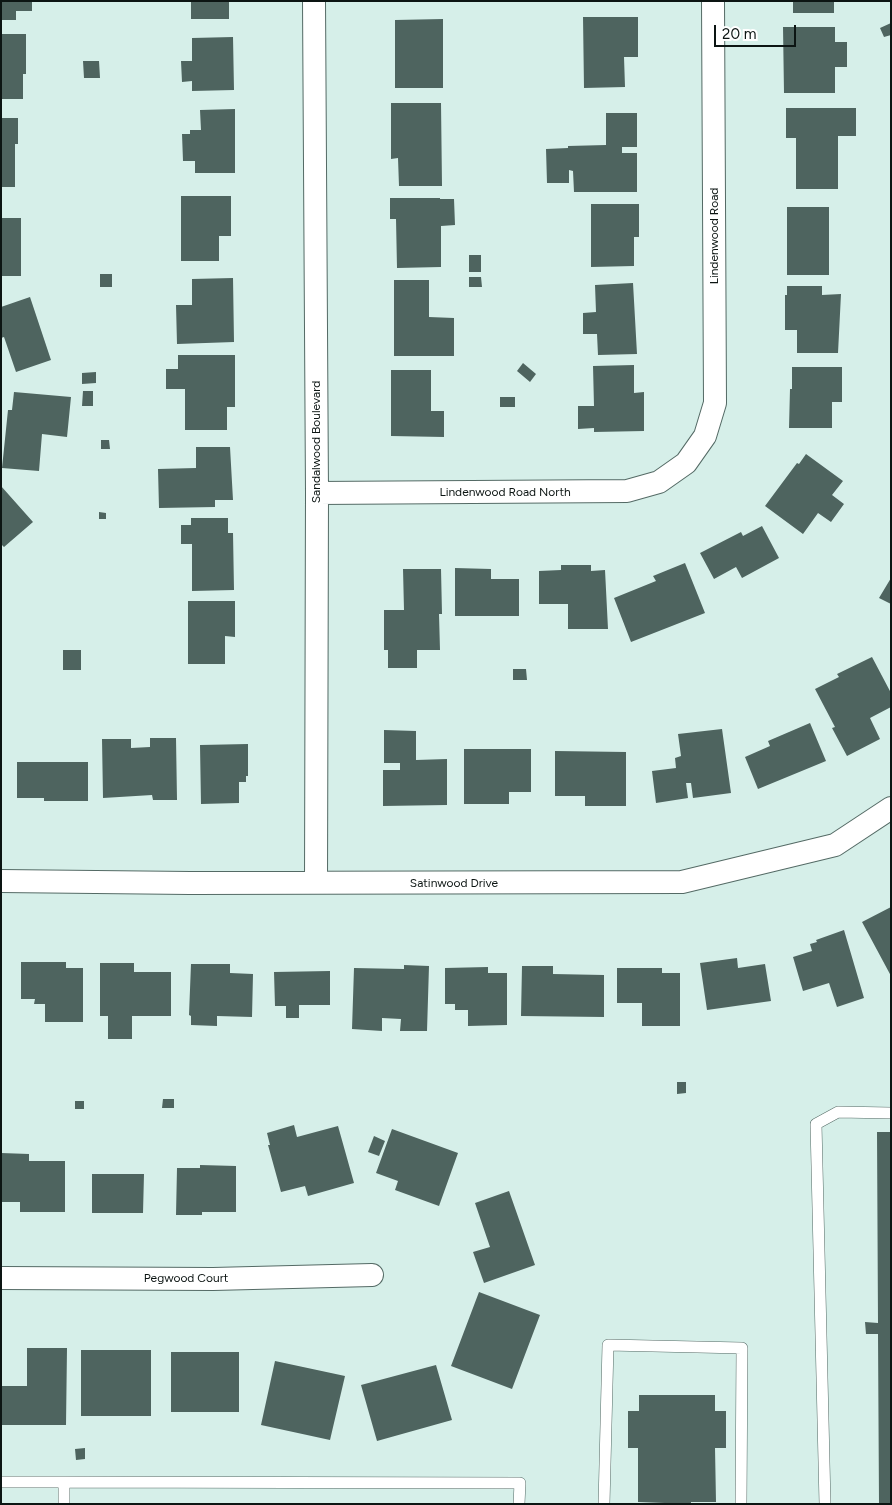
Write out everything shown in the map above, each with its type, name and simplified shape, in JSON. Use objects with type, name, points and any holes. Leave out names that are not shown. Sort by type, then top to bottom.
[{"type":"street","name":"Sandalwood Boulevard","points":[[314,1],[317,493],[316,882]]},
{"type":"street","name":"Lindenwood Road","points":[[686,463],[705,436],[715,403],[713,1]]},
{"type":"street","name":"Lindenwood Road North","points":[[317,493],[627,491],[659,482],[686,463]]},
{"type":"street","name":"Satinwood Drive","points":[[1,880],[682,882],[835,845],[891,808]]},
{"type":"street","name":"Pegwood Court","points":[[1,1278],[213,1279],[372,1275]]},
{"type":"lane","points":[[825,1504],[816,1124],[838,1112],[891,1113]]},
{"type":"lane","points":[[604,1504],[608,1345],[742,1348],[741,1504]]},
{"type":"lane","points":[[1,1482],[520,1483],[519,1504]]},
{"type":"lane","points":[[64,1482],[64,1504]]},
{"type":"building","points":[[1,1],[32,1],[32,11],[16,11],[16,20],[1,20]]},
{"type":"building","points":[[191,1],[229,1],[229,19],[191,19]]},
{"type":"building","points":[[793,1],[834,1],[834,13],[793,13]]},
{"type":"building","points":[[583,17],[638,17],[638,57],[624,57],[625,87],[584,88]]},
{"type":"building","points":[[443,19],[443,88],[395,88],[395,20]]},
{"type":"building","points":[[891,23],[891,35],[884,37],[880,28]]},
{"type":"building","points":[[783,27],[835,27],[835,42],[847,42],[847,67],[835,67],[835,93],[784,93]]},
{"type":"building","points":[[1,34],[26,34],[26,74],[23,74],[23,99],[1,99]]},
{"type":"building","points":[[233,37],[234,90],[192,91],[192,81],[182,82],[181,61],[192,61],[192,38]]},
{"type":"building","points":[[83,61],[99,61],[100,78],[84,78]]},
{"type":"building","points":[[391,103],[441,103],[442,186],[399,186],[398,158],[391,159]]},
{"type":"building","points":[[786,108],[856,108],[856,136],[838,136],[838,189],[796,189],[796,138],[786,138]]},
{"type":"building","points":[[235,109],[235,173],[195,173],[195,161],[183,161],[182,134],[190,134],[190,130],[201,130],[200,110]]},
{"type":"building","points":[[606,113],[637,113],[637,147],[622,147],[622,153],[637,153],[637,192],[574,192],[573,171],[569,170],[569,183],[547,183],[546,149],[568,148],[568,146],[606,145]]},
{"type":"building","points":[[1,118],[18,118],[18,144],[15,144],[15,187],[1,187]]},
{"type":"building","points":[[181,196],[231,196],[231,236],[219,236],[219,261],[181,261]]},
{"type":"building","points":[[390,198],[454,199],[455,225],[441,226],[441,267],[397,268],[396,219],[390,219]]},
{"type":"building","points":[[591,204],[639,204],[639,237],[634,237],[634,266],[591,267]]},
{"type":"building","points":[[787,207],[829,207],[829,275],[787,275]]},
{"type":"building","points":[[1,218],[21,218],[21,276],[1,276]]},
{"type":"building","points":[[469,255],[481,255],[481,272],[469,272]]},
{"type":"building","points":[[100,274],[112,274],[112,287],[100,287]]},
{"type":"building","points":[[469,277],[481,277],[482,287],[469,287]]},
{"type":"building","points":[[233,278],[234,342],[177,344],[176,305],[192,305],[192,279]]},
{"type":"building","points":[[394,280],[429,280],[429,317],[454,318],[454,356],[394,356]]},
{"type":"building","points":[[633,283],[637,354],[598,355],[597,334],[583,334],[583,313],[596,312],[595,285]]},
{"type":"building","points":[[787,286],[822,286],[822,295],[841,294],[838,353],[797,353],[797,330],[785,330],[785,295],[787,295]]},
{"type":"building","points":[[30,297],[51,360],[16,372],[4,337],[1,338],[1,307]]},
{"type":"building","points":[[178,355],[235,355],[235,407],[227,407],[227,430],[185,430],[185,389],[166,389],[166,369],[178,369]]},
{"type":"building","points":[[523,363],[536,374],[530,382],[517,371]]},
{"type":"building","points":[[634,365],[634,393],[644,392],[644,431],[594,432],[594,428],[578,429],[578,406],[594,406],[593,366]]},
{"type":"building","points":[[792,367],[842,367],[842,402],[832,402],[832,428],[789,428]]},
{"type":"building","points":[[391,370],[431,370],[431,411],[444,411],[444,437],[391,436]]},
{"type":"building","points":[[96,372],[96,383],[82,384],[82,373]]},
{"type":"building","points":[[83,391],[93,391],[93,406],[82,406]]},
{"type":"building","points":[[14,392],[71,397],[67,437],[42,434],[39,471],[2,468],[8,410],[12,410]]},
{"type":"building","points":[[500,397],[515,397],[515,407],[500,407]]},
{"type":"building","points":[[101,440],[109,440],[110,449],[101,449]]},
{"type":"building","points":[[196,447],[230,447],[233,500],[215,500],[215,507],[159,508],[158,469],[196,468]]},
{"type":"building","points":[[806,454],[843,481],[832,495],[844,504],[831,522],[818,513],[803,534],[765,506]]},
{"type":"building","points":[[1,486],[33,522],[4,547],[1,544]]},
{"type":"building","points":[[99,512],[106,513],[106,519],[99,519]]},
{"type":"building","points":[[191,518],[228,518],[228,533],[233,533],[234,590],[192,591],[192,544],[181,544],[181,525],[191,525]]},
{"type":"building","points":[[762,526],[779,558],[742,578],[736,567],[714,579],[700,553],[741,532],[743,536]]},
{"type":"building","points":[[685,563],[705,613],[631,642],[614,598],[656,581],[653,576]]},
{"type":"building","points":[[561,565],[591,565],[591,571],[605,570],[608,629],[568,629],[568,604],[539,604],[539,571],[561,570]]},
{"type":"building","points":[[455,568],[491,569],[491,579],[519,579],[519,616],[455,616]]},
{"type":"building","points":[[403,569],[441,569],[442,614],[439,614],[440,650],[417,650],[417,668],[388,668],[388,650],[384,650],[384,610],[404,610]]},
{"type":"building","points":[[891,578],[891,604],[879,598]]},
{"type":"building","points":[[188,601],[235,601],[235,637],[225,636],[225,664],[188,664]]},
{"type":"building","points":[[63,650],[81,650],[81,670],[63,670]]},
{"type":"building","points":[[872,657],[891,693],[891,707],[870,718],[880,739],[847,756],[832,728],[835,727],[815,689],[839,677],[837,674]]},
{"type":"building","points":[[513,669],[526,669],[527,680],[513,680]]},
{"type":"building","points":[[810,723],[826,761],[758,789],[745,757],[770,746],[768,741]]},
{"type":"building","points":[[722,729],[731,793],[693,798],[691,783],[686,783],[688,798],[656,803],[652,771],[676,768],[675,758],[681,756],[678,734]]},
{"type":"building","points":[[384,730],[416,731],[416,760],[447,759],[447,805],[383,806],[383,770],[400,770],[400,763],[384,763]]},
{"type":"building","points":[[150,738],[176,738],[177,800],[153,800],[152,795],[103,798],[102,739],[131,739],[131,748],[150,747]]},
{"type":"building","points":[[248,744],[248,776],[246,776],[246,782],[239,782],[239,803],[201,804],[200,745]]},
{"type":"building","points":[[464,749],[531,749],[531,792],[509,792],[509,804],[464,804]]},
{"type":"building","points":[[555,751],[626,752],[626,806],[585,806],[585,796],[555,796]]},
{"type":"building","points":[[17,762],[88,762],[88,801],[44,801],[44,798],[17,798]]},
{"type":"building","points":[[891,907],[891,976],[862,922]]},
{"type":"building","points":[[844,930],[864,998],[837,1007],[829,983],[803,991],[793,957],[812,951],[810,944],[817,942],[816,940]]},
{"type":"building","points":[[737,958],[738,968],[765,964],[771,1001],[707,1010],[700,963]]},
{"type":"building","points":[[21,962],[66,962],[66,968],[83,968],[83,1022],[45,1022],[45,1004],[34,1004],[35,999],[21,999]]},
{"type":"building","points":[[100,963],[134,963],[134,972],[171,972],[171,1016],[132,1016],[132,1039],[108,1039],[108,1016],[100,1016]]},
{"type":"building","points":[[191,964],[230,964],[230,973],[253,974],[252,1017],[217,1016],[217,1026],[191,1025],[191,1016],[189,1015]]},
{"type":"building","points":[[404,965],[429,966],[427,1031],[400,1031],[401,1019],[382,1018],[382,1031],[352,1029],[354,968],[404,969]]},
{"type":"building","points":[[522,966],[553,966],[553,974],[604,975],[604,1017],[521,1016]]},
{"type":"building","points":[[488,967],[488,973],[507,973],[507,1025],[468,1026],[468,1010],[455,1010],[455,1004],[445,1004],[445,968]]},
{"type":"building","points":[[617,968],[662,968],[662,973],[680,973],[680,1026],[642,1026],[642,1003],[617,1003]]},
{"type":"building","points":[[330,971],[330,1005],[299,1005],[299,1018],[286,1018],[286,1006],[275,1006],[274,972]]},
{"type":"building","points":[[677,1082],[686,1082],[686,1093],[677,1094]]},
{"type":"building","points":[[163,1099],[174,1099],[174,1108],[162,1108]]},
{"type":"building","points":[[75,1101],[84,1101],[84,1109],[75,1109]]},
{"type":"building","points":[[294,1125],[297,1137],[338,1126],[354,1183],[308,1196],[305,1186],[281,1192],[268,1145],[270,1145],[267,1133]]},
{"type":"building","points":[[392,1129],[458,1153],[439,1206],[395,1190],[398,1181],[376,1173]]},
{"type":"building","points":[[877,1132],[891,1132],[891,1504],[879,1504],[878,1334],[866,1334],[865,1322],[878,1323]]},
{"type":"building","points":[[374,1136],[385,1141],[379,1156],[368,1152]]},
{"type":"building","points":[[1,1153],[29,1154],[29,1161],[65,1161],[65,1212],[20,1212],[20,1202],[1,1202]]},
{"type":"building","points":[[200,1165],[236,1166],[236,1212],[202,1212],[202,1215],[176,1215],[177,1168],[200,1168]]},
{"type":"building","points":[[92,1174],[144,1174],[143,1213],[92,1213]]},
{"type":"building","points":[[509,1191],[535,1265],[484,1283],[473,1252],[490,1247],[475,1203]]},
{"type":"building","points":[[479,1292],[540,1315],[512,1389],[451,1366]]},
{"type":"building","points":[[27,1348],[67,1348],[66,1425],[1,1425],[1,1386],[27,1386]]},
{"type":"building","points":[[81,1350],[151,1350],[151,1416],[81,1416]]},
{"type":"building","points":[[171,1352],[239,1352],[239,1412],[171,1412]]},
{"type":"building","points":[[275,1361],[345,1376],[330,1440],[261,1425]]},
{"type":"building","points":[[436,1365],[452,1420],[377,1441],[361,1385]]},
{"type":"building","points":[[639,1395],[715,1395],[715,1411],[726,1411],[726,1448],[715,1448],[716,1502],[691,1502],[691,1504],[638,1502],[638,1448],[628,1448],[628,1411],[639,1411]]},
{"type":"building","points":[[85,1448],[85,1459],[76,1460],[75,1449]]}]
